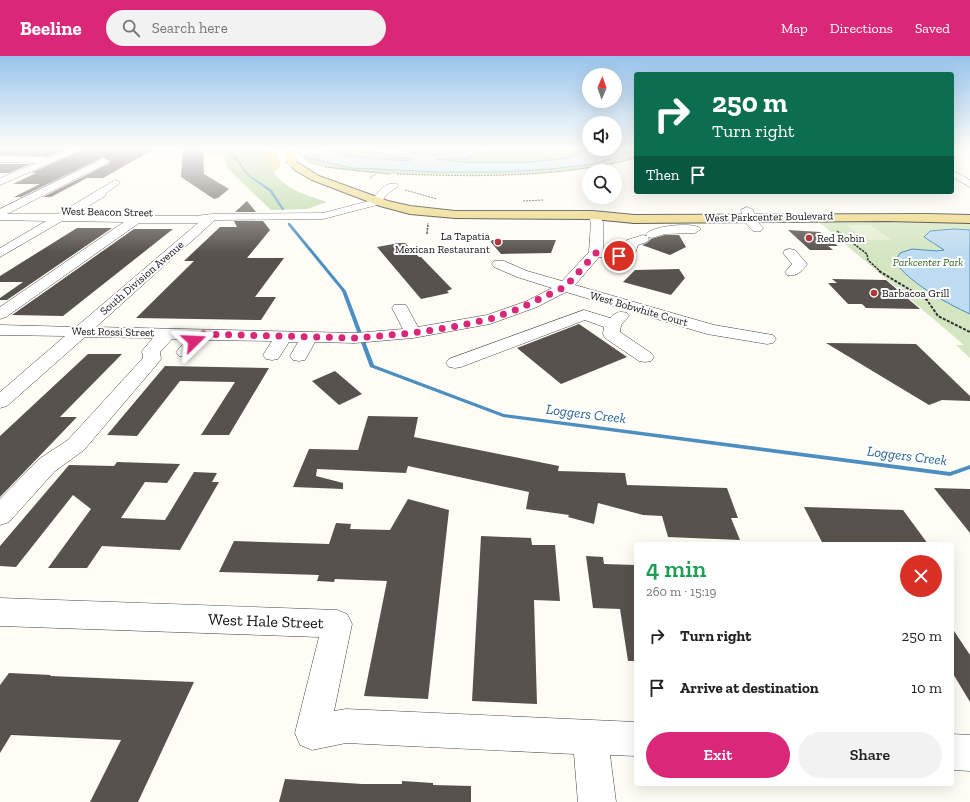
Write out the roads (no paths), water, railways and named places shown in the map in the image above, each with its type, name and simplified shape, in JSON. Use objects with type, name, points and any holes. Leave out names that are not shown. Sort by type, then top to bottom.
[{"type":"main road","name":"West Parkcenter Boulevard","points":[[332,184],[361,194],[377,202]]},
{"type":"main road","name":"West Parkcenter Boulevard","points":[[342,199],[377,202],[410,210],[469,215],[594,215],[632,219],[748,214],[944,214]]},
{"type":"main road","points":[[944,214],[970,211]]},
{"type":"main road","points":[[944,214],[970,218]]},
{"type":"street","points":[[1,213],[54,184]]},
{"type":"street","points":[[0,253],[114,184]]},
{"type":"street","points":[[377,202],[381,194],[393,186]]},
{"type":"street","name":"West Beacon Street","points":[[1,213],[59,218],[196,220],[212,217],[323,216],[377,202]]},
{"type":"street","name":"West Beacon Street","points":[[1,213],[71,211],[208,214],[212,217]]},
{"type":"street","points":[[748,214],[756,228]]},
{"type":"street","points":[[594,215],[597,222],[598,233],[596,253],[628,257],[632,243],[664,230],[694,229]]},
{"type":"street","name":"South Division Avenue","points":[[0,402],[212,217]]},
{"type":"street","points":[[0,314],[135,220]]},
{"type":"street","name":"West Rossi Street","points":[[0,330],[339,338],[413,333],[490,319],[532,304],[565,287],[596,253]]},
{"type":"street","points":[[790,253],[800,264],[792,272]]},
{"type":"street","name":"West Bobwhite Court","points":[[499,264],[522,274],[629,307],[713,330],[767,339]]},
{"type":"street","points":[[629,307],[613,324],[611,334],[645,356]]},
{"type":"street","points":[[400,308],[413,333]]},
{"type":"street","points":[[455,363],[584,315],[613,324]]},
{"type":"street","points":[[0,515],[47,465],[76,445],[152,359],[151,350],[167,334]]},
{"type":"street","points":[[185,352],[200,334]]},
{"type":"street","points":[[272,355],[284,336]]},
{"type":"street","points":[[299,356],[309,337]]},
{"type":"street","name":"West Hale Street","points":[[0,612],[337,624],[312,733],[346,726],[634,739]]},
{"type":"street","points":[[590,736],[597,802]]},
{"type":"street","points":[[954,752],[970,753]]},
{"type":"water","points":[[954,229],[970,230],[970,314],[929,292],[902,270],[895,262],[900,253],[912,249],[937,251],[944,250],[924,237],[930,231]]},
{"type":"waterway","name":"Loggers Creek","points":[[261,184],[271,191],[283,209]]},
{"type":"waterway","name":"Loggers Creek","points":[[289,224],[344,291],[372,366],[503,415],[950,474],[970,467]]},
{"type":"place","name":"Red Robin","points":[[809,238]]},
{"type":"place","name":"La Tapatia Mexican Restaurant","points":[[498,242]]},
{"type":"place","name":"Barbacoa Grill","points":[[874,293]]},
{"type":"park label","name":"Parkcenter Park","points":[[928,262]]}]
